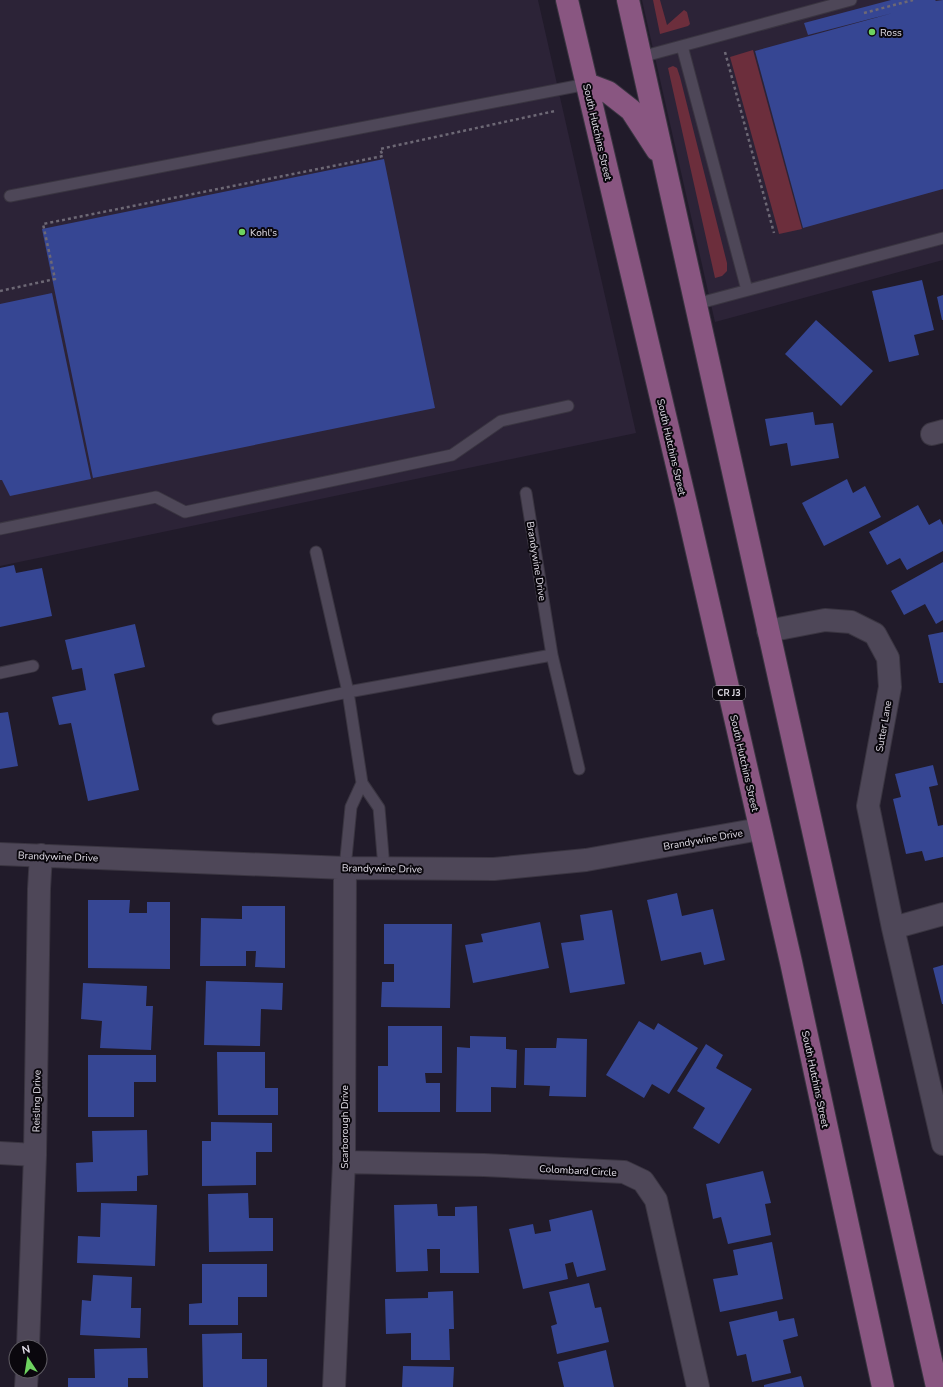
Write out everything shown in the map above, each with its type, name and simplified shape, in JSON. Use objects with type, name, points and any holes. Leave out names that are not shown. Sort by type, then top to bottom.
[{"type":"main road","name":"South Hutchins Street","points":[[567,0],[686,504],[796,985],[883,1387]]},
{"type":"main road","points":[[628,0],[937,1387]]},
{"type":"main road","points":[[587,84],[608,92],[631,110],[664,161]]},
{"type":"street","name":"Sutter Lane","points":[[768,631],[824,620],[851,622],[875,634],[888,658],[890,687],[868,806],[893,928],[938,1104],[943,1144]]},
{"type":"street","name":"Brandywine Drive","points":[[0,854],[345,868],[494,869],[586,860],[760,828]]},
{"type":"street","name":"Reisling Drive","points":[[28,1339],[35,1155],[38,889],[41,855]]},
{"type":"street","name":"Scarborough Drive","points":[[334,1387],[344,1162],[345,868]]},
{"type":"street","points":[[893,928],[943,914]]},
{"type":"street","points":[[0,1153],[35,1155]]},
{"type":"street","name":"Colombard Circle","points":[[344,1162],[484,1165],[624,1172],[643,1181],[656,1200],[698,1387]]},
{"type":"lane","points":[[641,57],[851,0]]},
{"type":"lane","points":[[682,46],[747,290]]},
{"type":"lane","points":[[10,196],[587,84]]},
{"type":"lane","points":[[696,304],[943,238]]},
{"type":"lane","points":[[0,529],[156,497],[185,512],[452,455],[501,421],[568,406]]},
{"type":"lane","name":"Brandywine Drive","points":[[526,493],[552,655],[579,769]]},
{"type":"lane","points":[[316,552],[348,692],[362,784],[378,808],[384,868]]},
{"type":"lane","points":[[218,719],[348,692],[552,655]]},
{"type":"lane","points":[[0,673],[33,666]]},
{"type":"lane","points":[[345,868],[351,807],[362,784]]},
{"type":"path","points":[[860,14],[913,0]]},
{"type":"path","points":[[724,50],[774,233]]},
{"type":"path","points":[[0,291],[55,280],[43,224],[383,156],[380,148],[554,111]]},
{"type":"shaded area","points":[[0,0],[538,0],[636,433],[0,566]]},
{"type":"shaded area","points":[[642,0],[943,0],[943,260],[715,322]]},
{"type":"shaded area","points":[[653,0],[660,0],[667,25],[684,10],[687,12],[690,24],[688,26],[660,34]]},
{"type":"shaded area","points":[[753,50],[802,229],[779,234],[730,57]]},
{"type":"shaded area","points":[[673,66],[677,68],[680,77],[727,263],[727,271],[722,276],[715,278],[668,68]]},
{"type":"building","points":[[891,0],[943,0],[943,189],[803,228],[755,51],[893,13],[808,35],[804,23]]},
{"type":"building","points":[[384,159],[435,408],[93,478],[42,229]]},
{"type":"building","points":[[922,280],[934,330],[914,335],[919,355],[889,362],[872,291]]},
{"type":"building","points":[[52,293],[91,479],[10,496],[2,480],[0,480],[0,304]]},
{"type":"building","points":[[943,295],[943,320],[942,320],[937,297]]},
{"type":"building","points":[[816,320],[873,371],[841,406],[785,354]]},
{"type":"building","points":[[813,412],[815,425],[833,423],[839,458],[791,466],[787,443],[770,446],[765,419]]},
{"type":"building","points":[[847,479],[853,493],[865,486],[881,517],[824,546],[802,503]]},
{"type":"building","points":[[918,505],[929,525],[940,519],[943,525],[943,551],[907,570],[900,558],[887,565],[869,532]]},
{"type":"building","points":[[943,562],[943,620],[936,624],[925,604],[904,615],[891,591]]},
{"type":"building","points":[[14,565],[16,573],[42,568],[52,616],[0,627],[0,568]]},
{"type":"building","points":[[135,624],[145,667],[114,674],[139,790],[88,801],[71,723],[59,725],[52,697],[86,690],[82,668],[72,670],[65,640]]},
{"type":"building","points":[[943,632],[943,683],[939,683],[928,635]]},
{"type":"building","points":[[8,712],[18,766],[0,769],[0,713]]},
{"type":"building","points":[[933,765],[938,785],[929,787],[938,826],[943,825],[943,857],[925,861],[922,851],[906,854],[893,799],[901,797],[895,774]]},
{"type":"building","points":[[677,893],[682,916],[713,909],[725,960],[704,965],[701,952],[661,961],[647,900]]},
{"type":"building","points":[[88,900],[130,900],[129,913],[147,913],[147,902],[170,902],[170,969],[88,968]]},
{"type":"building","points":[[242,906],[285,906],[285,968],[255,967],[256,951],[246,951],[246,966],[200,966],[201,918],[242,919]]},
{"type":"building","points":[[612,910],[625,984],[570,993],[561,943],[584,940],[580,915]]},
{"type":"building","points":[[540,922],[549,968],[473,983],[465,945],[483,942],[481,934]]},
{"type":"building","points":[[384,924],[452,924],[450,1008],[381,1007],[382,982],[394,982],[394,964],[384,964]]},
{"type":"building","points":[[943,965],[943,1004],[942,1004],[933,968]]},
{"type":"building","points":[[206,981],[283,983],[282,1010],[261,1009],[260,1046],[204,1045]]},
{"type":"building","points":[[83,983],[147,986],[146,1006],[153,1006],[151,1050],[100,1048],[102,1021],[81,1019]]},
{"type":"building","points":[[639,1021],[654,1030],[658,1023],[698,1048],[669,1094],[652,1084],[644,1098],[606,1075]]},
{"type":"building","points":[[388,1026],[442,1026],[442,1073],[425,1073],[426,1083],[440,1083],[440,1112],[378,1112],[378,1066],[388,1066]]},
{"type":"building","points":[[470,1036],[506,1037],[506,1049],[517,1050],[516,1088],[491,1087],[491,1112],[456,1112],[457,1047],[470,1048]]},
{"type":"building","points":[[557,1038],[587,1039],[586,1097],[549,1096],[550,1086],[524,1085],[525,1048],[556,1048]]},
{"type":"building","points":[[706,1044],[723,1055],[716,1068],[752,1089],[719,1144],[693,1128],[705,1108],[677,1091]]},
{"type":"building","points":[[217,1052],[265,1052],[265,1088],[278,1088],[278,1115],[218,1115]]},
{"type":"building","points":[[88,1055],[156,1055],[156,1082],[134,1082],[134,1117],[88,1117]]},
{"type":"building","points":[[211,1122],[272,1123],[272,1152],[256,1152],[256,1185],[202,1186],[202,1141],[211,1141]]},
{"type":"building","points":[[147,1130],[148,1175],[137,1176],[137,1191],[77,1192],[76,1163],[93,1162],[92,1131]]},
{"type":"building","points":[[763,1171],[771,1203],[765,1204],[771,1235],[728,1244],[721,1217],[713,1219],[706,1184]]},
{"type":"building","points":[[248,1193],[249,1218],[273,1218],[273,1251],[209,1252],[208,1194]]},
{"type":"building","points":[[101,1203],[157,1205],[155,1266],[77,1263],[78,1236],[100,1237]]},
{"type":"building","points":[[437,1204],[438,1216],[455,1216],[455,1207],[477,1206],[479,1273],[440,1273],[440,1249],[427,1249],[428,1271],[396,1272],[394,1205]]},
{"type":"building","points":[[592,1210],[606,1270],[577,1277],[573,1262],[565,1264],[568,1279],[523,1289],[509,1229],[533,1224],[535,1234],[551,1231],[549,1220]]},
{"type":"building","points":[[772,1242],[783,1299],[720,1312],[713,1279],[738,1275],[733,1250]]},
{"type":"building","points":[[202,1264],[267,1264],[267,1297],[238,1297],[238,1325],[189,1325],[189,1304],[202,1303]]},
{"type":"building","points":[[93,1275],[132,1277],[131,1308],[141,1308],[140,1338],[80,1335],[82,1300],[91,1301]]},
{"type":"building","points":[[589,1283],[595,1308],[601,1307],[609,1342],[557,1354],[551,1326],[557,1324],[549,1292]]},
{"type":"building","points":[[453,1291],[454,1329],[449,1329],[450,1360],[411,1360],[411,1333],[386,1334],[385,1299],[428,1298],[428,1292]]},
{"type":"building","points":[[777,1311],[779,1321],[794,1318],[798,1336],[783,1340],[791,1373],[752,1382],[746,1354],[737,1356],[729,1322]]},
{"type":"building","points":[[242,1333],[242,1359],[267,1359],[267,1387],[203,1387],[202,1334]]},
{"type":"building","points":[[147,1348],[148,1378],[128,1378],[128,1387],[68,1387],[68,1378],[95,1378],[94,1349]]},
{"type":"building","points":[[606,1350],[614,1387],[564,1387],[558,1362]]},
{"type":"building","points":[[403,1366],[454,1367],[453,1387],[402,1387]]},
{"type":"building","points":[[801,1376],[804,1387],[764,1387],[764,1385]]},
{"type":"place","name":"Ross","points":[[872,32]]},
{"type":"place","name":"Kohl's","points":[[242,232]]}]
